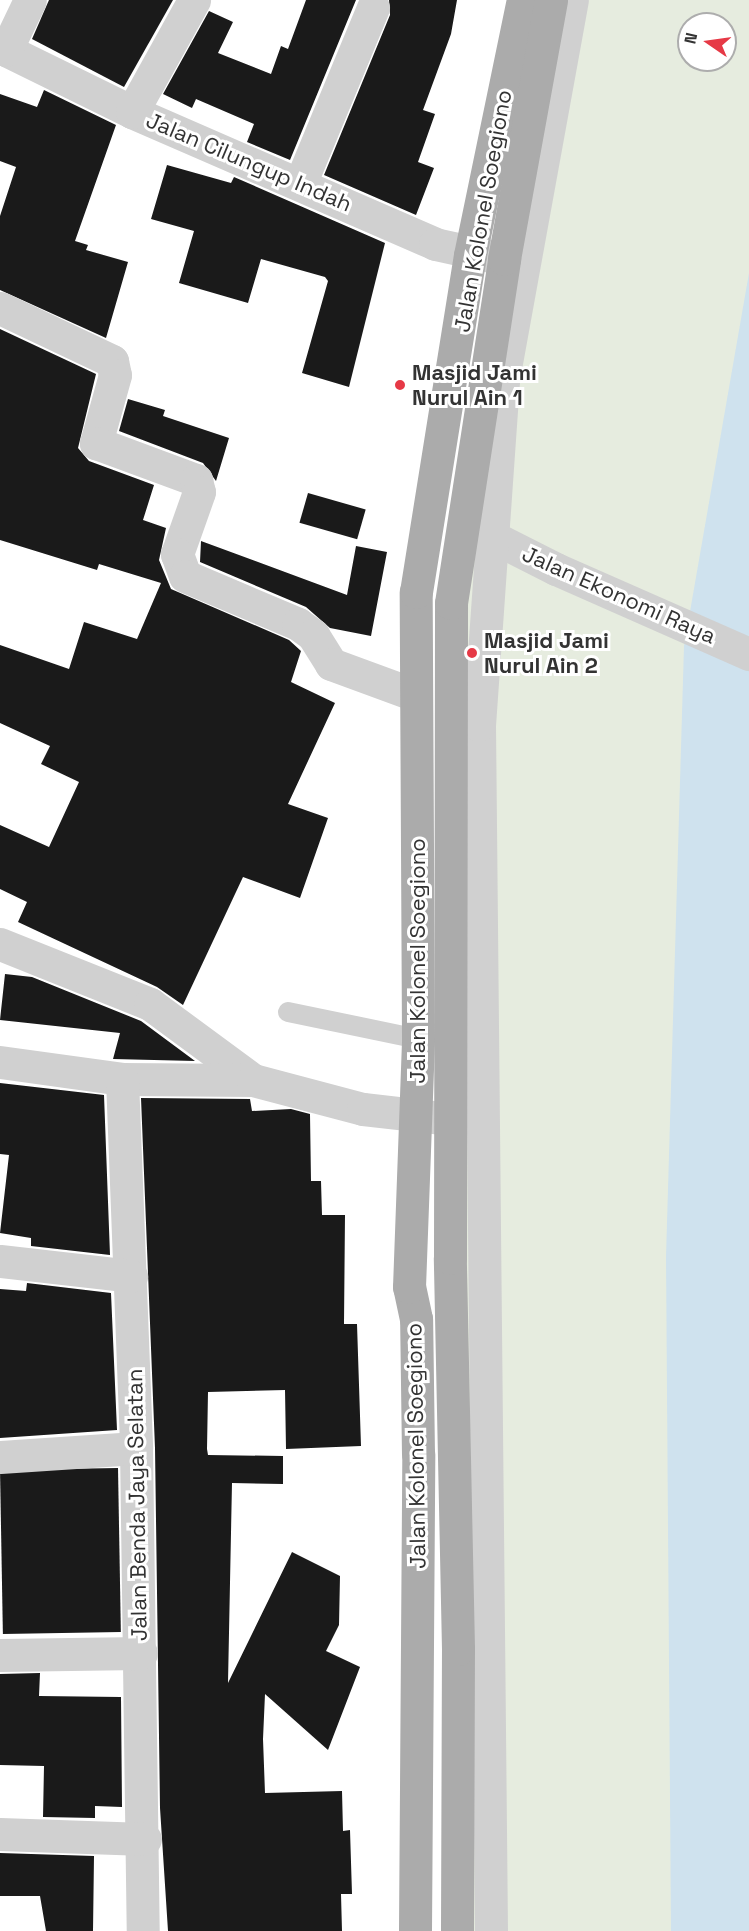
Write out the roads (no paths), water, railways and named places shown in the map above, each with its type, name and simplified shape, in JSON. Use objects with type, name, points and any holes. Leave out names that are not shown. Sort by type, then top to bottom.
[{"type":"main road","name":"Jalan Kolonel Soegiono","points":[[415,1931],[418,1454],[416,1319],[410,1287],[418,1039],[419,780],[413,694],[416,592],[470,255],[523,0]]},
{"type":"main road","name":"Jalan Kolonel Soegiono","points":[[457,1931],[451,1119],[454,569],[471,493],[504,259],[551,0]]},
{"type":"street","points":[[3,48],[30,0]]},
{"type":"street","points":[[132,112],[195,0]]},
{"type":"street","points":[[492,1931],[479,725],[489,535],[503,379],[572,0]]},
{"type":"street","points":[[300,184],[373,8]]},
{"type":"street","name":"Jalan Cilungup Indah","points":[[3,48],[132,112],[300,184],[470,255],[504,259]]},
{"type":"street","points":[[0,308],[112,361],[115,375],[96,443],[196,480],[199,492],[177,554],[185,576],[298,624],[313,635],[331,664],[413,694]]},
{"type":"street","points":[[471,493],[486,508],[489,535]]},
{"type":"street","points":[[454,569],[489,535]]},
{"type":"street","name":"Jalan Ekonomi Raya","points":[[489,535],[556,570],[749,654]]},
{"type":"street","points":[[0,944],[150,1004],[253,1080]]},
{"type":"street","points":[[0,1062],[122,1079],[253,1080],[363,1109],[451,1119]]},
{"type":"street","name":"Jalan Benda Jaya Selatan","points":[[122,1079],[136,1448],[145,1839],[143,1931]]},
{"type":"street","points":[[0,1261],[130,1276]]},
{"type":"street","points":[[0,1457],[136,1448]]},
{"type":"street","points":[[0,1655],[141,1653]]},
{"type":"street","points":[[0,1834],[145,1839]]},
{"type":"lane","points":[[288,1012],[418,1039]]},
{"type":"water","points":[[749,273],[749,1931],[671,1931],[666,1257],[684,646]]},
{"type":"place","name":"Masjid Jami Nurul Ain 1","points":[[400,385]]},
{"type":"place","name":"Masjid Jami Nurul Ain 2","points":[[472,653]]}]
